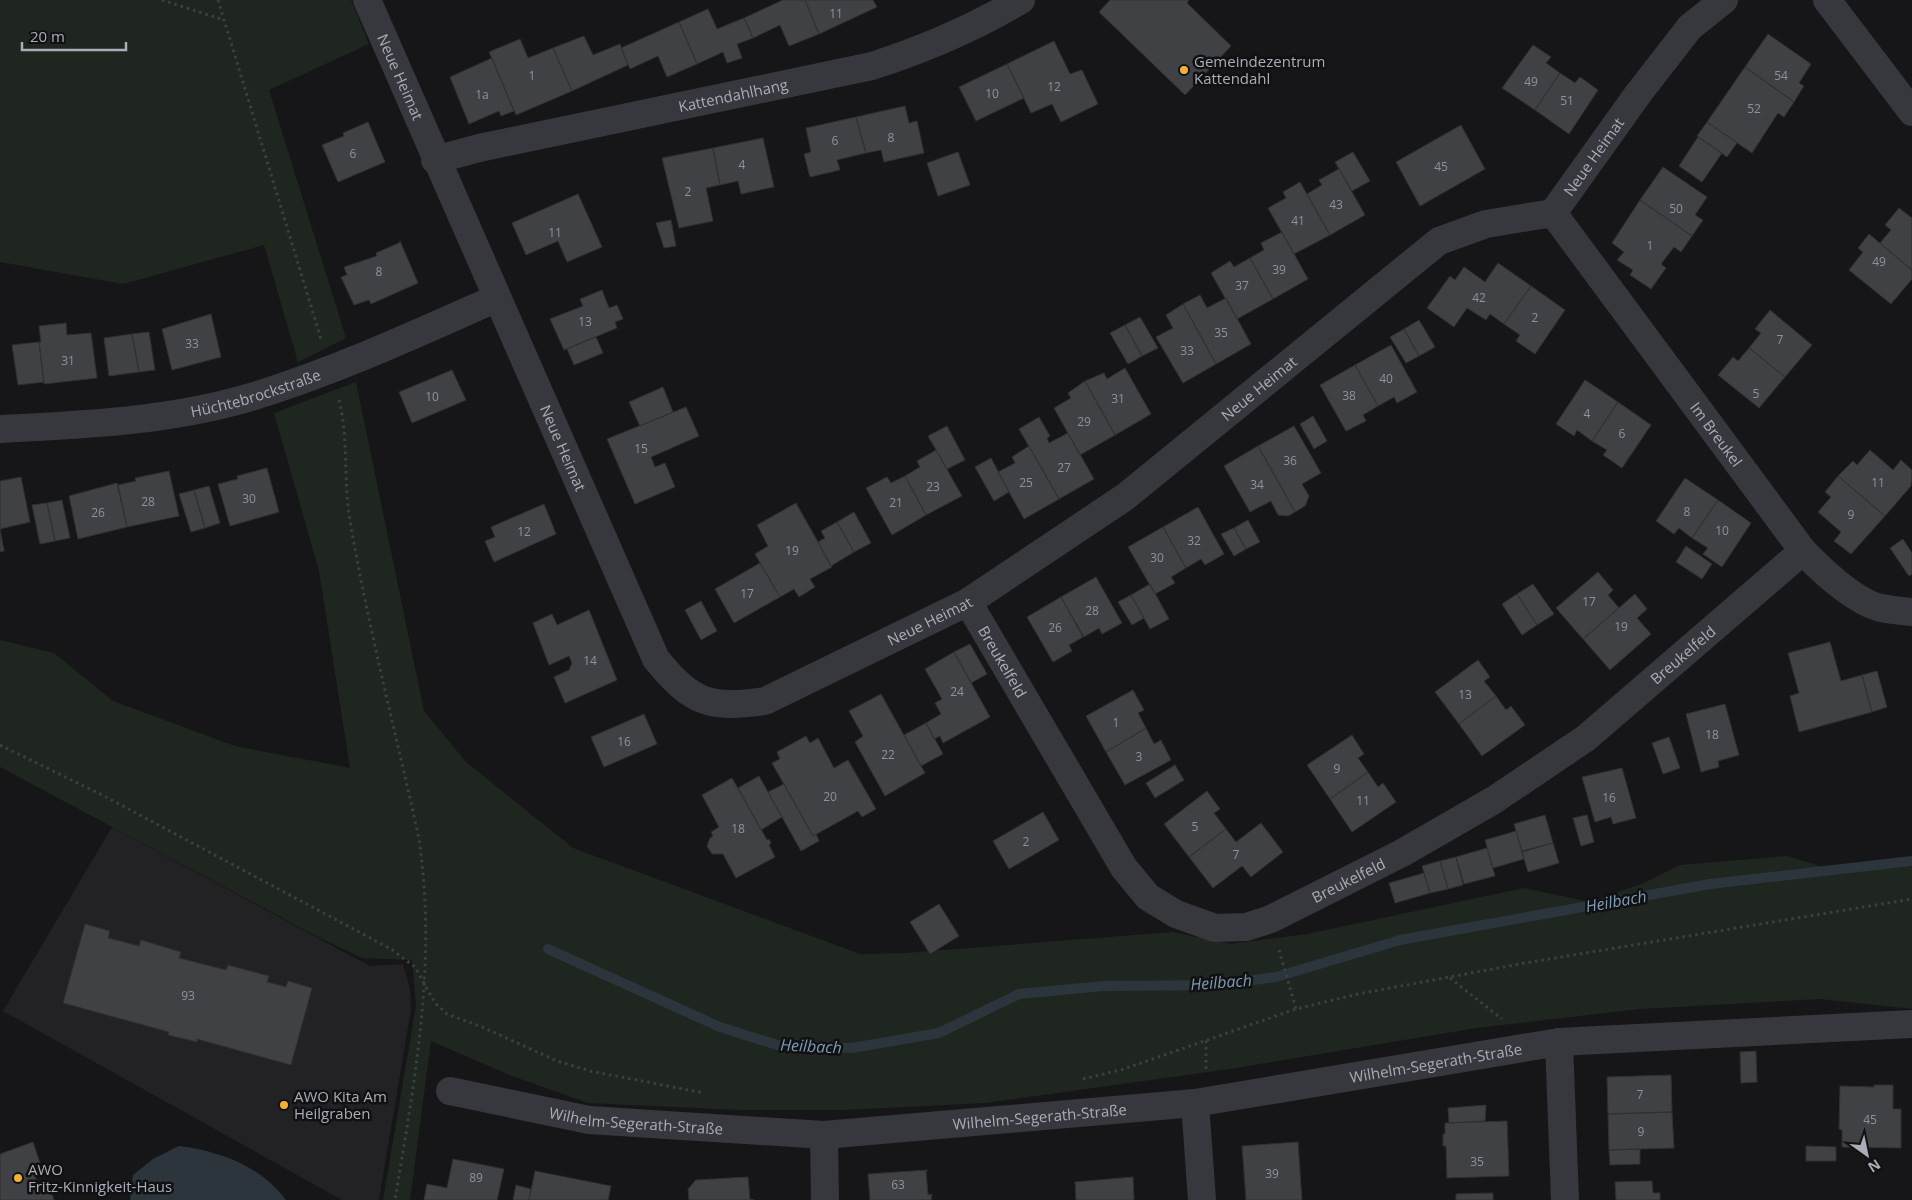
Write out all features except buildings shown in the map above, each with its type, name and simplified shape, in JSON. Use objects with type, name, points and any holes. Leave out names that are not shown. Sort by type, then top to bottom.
[{"type":"street","name":"Neue Heimat","points":[[367,0],[435,160],[656,659],[672,679],[697,699],[731,706],[765,701],[968,602],[1125,497],[1439,241],[1486,224],[1553,213],[1638,94],[1690,27],[1724,0]]},
{"type":"street","name":"Kattendahlhang","points":[[435,160],[479,148],[872,66],[926,49],[984,22],[1021,0]]},
{"type":"street","points":[[1827,0],[1912,112]]},
{"type":"street","name":"Im Breukel","points":[[1553,213],[1802,551],[1823,573],[1849,592],[1879,608],[1912,612]]},
{"type":"street","name":"Hüchtebrockstraße","points":[[0,429],[91,425],[173,414],[250,397],[331,370],[497,298]]},
{"type":"street","name":"Breukelfeld","points":[[968,602],[1124,868],[1148,897],[1176,914],[1214,928],[1246,927],[1270,919],[1402,853],[1494,800],[1586,738],[1802,551]]},
{"type":"street","name":"Wilhelm-Segerath-Straße","points":[[450,1091],[589,1120],[824,1135],[1195,1102],[1548,1044],[1912,1024]]},
{"type":"street","points":[[1548,1044],[1565,1200]]},
{"type":"street","points":[[1195,1102],[1202,1200]]},
{"type":"street","points":[[824,1135],[825,1200]]},
{"type":"path","points":[[162,0],[224,20]]},
{"type":"path","points":[[218,0],[331,370],[345,424],[347,493],[356,557],[418,834],[424,870],[427,954],[425,984],[414,1086],[395,1200]]},
{"type":"path","points":[[0,745],[106,797],[391,949],[415,967],[435,1003],[447,1014],[482,1027],[557,1061],[590,1071],[707,1093]]},
{"type":"path","points":[[1075,1080],[1124,1069],[1296,1009],[1358,994],[1450,978],[1524,962],[1912,899]]},
{"type":"path","points":[[1283,962],[1296,1009]]},
{"type":"path","points":[[1450,978],[1548,1044]]},
{"type":"shaded area","points":[[0,0],[351,0],[369,44],[269,90],[346,338],[298,362],[264,245],[123,284],[0,262]]},
{"type":"shaded area","points":[[356,382],[424,711],[466,762],[573,848],[860,954],[905,953],[1173,932],[1230,944],[1307,934],[1524,888],[1590,902],[1644,883],[1680,865],[1787,856],[1827,868],[1912,857],[1912,1009],[1820,999],[1640,1009],[1477,1028],[1230,1069],[985,1103],[844,1110],[741,1110],[588,1103],[512,1076],[431,1041],[410,1200],[383,1200],[416,1006],[412,960],[362,958],[320,938],[0,767],[0,640],[54,653],[113,701],[235,746],[350,768],[319,571],[274,413]]},
{"type":"shaded area","name":"AWO Kita Am Heilgraben","points":[[112,827],[370,966],[403,964],[410,989],[411,1009],[379,1200],[342,1200],[3,1011]]},
{"type":"shaded area","points":[[179,1146],[224,1156],[252,1169],[276,1188],[286,1200],[130,1200],[133,1175],[153,1159]]},
{"type":"waterway","name":"Heilbach","points":[[548,949],[720,1027],[777,1045],[852,1048],[939,1033],[1019,994],[1104,986],[1217,985],[1276,977],[1400,940],[1710,884],[1912,861]]},
{"type":"place","name":"Gemeindezentrum Kattendahl","points":[[1184,70]]},
{"type":"place","name":"AWO Kita Am Heilgraben","points":[[284,1105]]},
{"type":"place","name":"AWO Fritz-Kinnigkeit-Haus","points":[[18,1178]]}]
